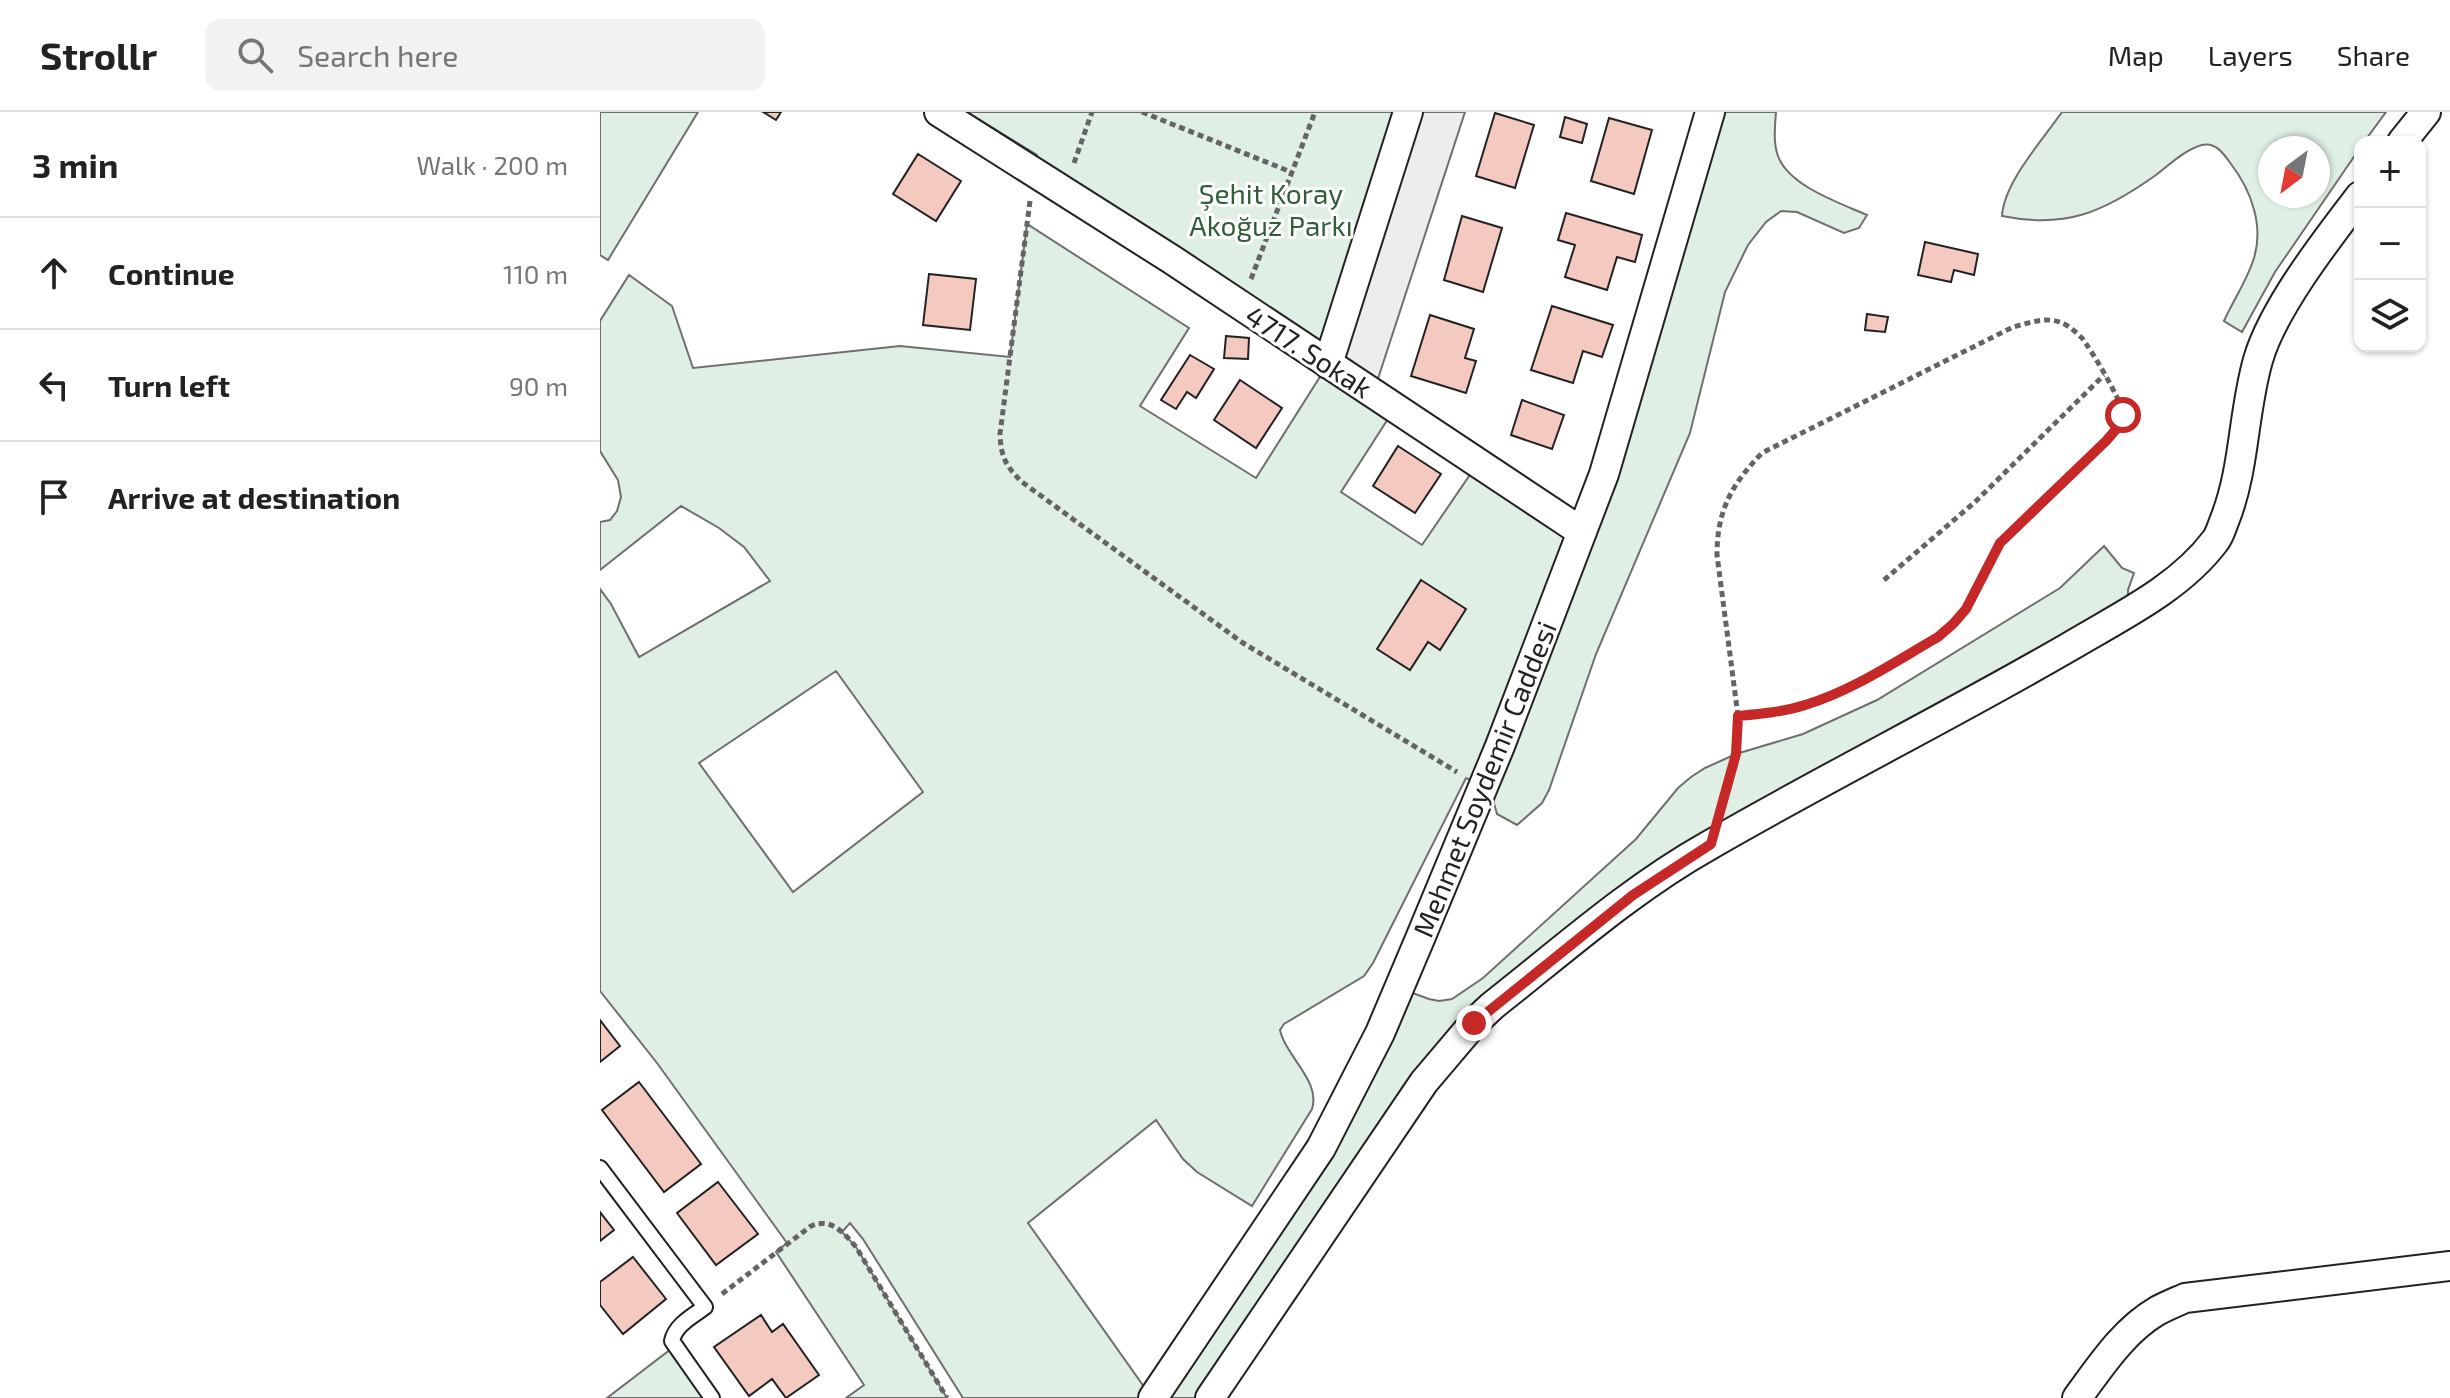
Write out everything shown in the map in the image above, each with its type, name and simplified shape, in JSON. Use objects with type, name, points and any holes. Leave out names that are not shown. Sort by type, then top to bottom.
[{"type":"street","name":"4717. Sokak","points":[[939,112],[1582,532]]},
{"type":"street","points":[[1328,364],[1408,112]]},
{"type":"street","points":[[2407,136],[2426,112]]},
{"type":"street","name":"Mehmet Soydemir Caddesi","points":[[1153,1398],[1294,1190],[1339,1115],[1390,1010],[1483,786],[1582,532],[1624,414],[1705,113]]},
{"type":"street","points":[[1210,1398],[1424,1082],[1474,1023],[1633,895],[1711,844],[2007,683],[2128,612],[2174,581],[2197,561],[2217,539],[2230,506],[2258,361],[2266,337],[2330,234],[2354,204]]},
{"type":"street","points":[[2077,1398],[2128,1334],[2155,1312],[2185,1298],[2450,1266]]},
{"type":"lane","points":[[600,1168],[705,1307],[674,1332],[672,1341],[712,1398]]},
{"type":"path","points":[[1064,191],[1092,112]]},
{"type":"path","points":[[1142,112],[1291,172]]},
{"type":"path","points":[[1241,307],[1315,112]]},
{"type":"path","points":[[1034,172],[1000,434],[1001,451],[1008,468],[1034,491],[1243,643],[1483,786]]},
{"type":"path","points":[[1711,844],[1736,754],[1738,716],[1717,535],[1729,496],[1742,475],[1762,453],[2013,327],[2039,320],[2063,323],[2082,338],[2121,403],[2123,415],[2118,427],[2000,543],[1966,609],[1953,624],[1938,637],[1830,696],[1805,706],[1738,716]]},
{"type":"path","points":[[1884,580],[1975,502],[2104,375]]},
{"type":"path","points":[[705,1307],[811,1226],[827,1223],[856,1247],[947,1398]]},
{"type":"green space","points":[[600,112],[698,112],[608,260],[600,255]]},
{"type":"green space","name":"Şehit Koray Akoğuz Parkı","points":[[967,112],[1408,112],[1328,363],[1395,408],[1341,492],[1422,545],[1478,463],[1581,532],[1710,112],[1776,112],[1775,146],[1784,167],[1816,192],[1867,215],[1859,228],[1844,233],[1797,212],[1781,211],[1766,222],[1748,245],[1725,292],[1690,433],[1596,654],[1549,790],[1542,803],[1517,825],[1497,814],[1491,792],[1466,778],[1364,976],[1284,1024],[1280,1030],[1283,1040],[1312,1089],[1312,1109],[1252,1206],[1197,1172],[1183,1159],[1156,1120],[1028,1223],[1152,1398],[963,1398],[850,1223],[842,1232],[856,1247],[947,1398],[846,1398],[864,1385],[776,1252],[787,1243],[657,1063],[600,991],[600,589],[639,657],[770,581],[744,547],[681,506],[600,570],[600,522],[610,520],[617,511],[621,497],[618,480],[600,451],[600,321],[629,275],[672,306],[693,368],[900,346],[1010,357],[1027,224],[1189,328],[1140,406],[1256,478],[1328,364],[1034,172],[1037,155]],"holes":[[[836,671],[923,792],[793,892],[699,763]]]},
{"type":"green space","points":[[2062,112],[2386,112],[2368,136],[2354,136],[2354,157],[2330,192],[2330,136],[2258,136],[2258,208],[2319,208],[2275,272],[2242,332],[2224,321],[2253,261],[2257,222],[2245,185],[2222,153],[2211,145],[2196,147],[2119,199],[2084,214],[2046,220],[2002,216],[2009,189]]},
{"type":"green space","points":[[2104,546],[2122,568],[2134,573],[2128,590],[2128,612],[1742,827],[1492,1006],[1210,1398],[1153,1398],[1294,1190],[1399,988],[1429,999],[1452,999],[1483,978],[1636,839],[1678,788],[1691,777],[1736,754],[1803,734],[1877,700],[2060,588]]},
{"type":"green space","points":[[675,1346],[712,1398],[607,1398]]},
{"type":"shaded area","points":[[1408,112],[1465,112],[1373,394],[1328,364]]},
{"type":"building","points":[[763,112],[781,112],[776,120]]},
{"type":"building","points":[[1495,113],[1534,125],[1515,188],[1476,176]]},
{"type":"building","points":[[1565,117],[1587,124],[1582,143],[1560,137]]},
{"type":"building","points":[[1609,118],[1652,130],[1634,194],[1591,181]]},
{"type":"building","points":[[918,154],[961,181],[936,221],[893,194]]},
{"type":"building","points":[[1566,213],[1642,235],[1635,262],[1617,257],[1607,290],[1565,277],[1575,245],[1558,240]]},
{"type":"building","points":[[1462,216],[1502,228],[1483,292],[1444,280]]},
{"type":"building","points":[[1925,242],[1978,254],[1974,275],[1954,270],[1951,282],[1918,275]]},
{"type":"building","points":[[929,274],[976,279],[970,330],[923,325]]},
{"type":"building","points":[[1552,306],[1613,325],[1602,357],[1583,351],[1573,383],[1531,370]]},
{"type":"building","points":[[1867,314],[1888,317],[1885,332],[1865,330]]},
{"type":"building","points":[[1430,315],[1474,329],[1465,358],[1476,361],[1466,393],[1411,376]]},
{"type":"building","points":[[1226,336],[1249,338],[1248,359],[1224,358]]},
{"type":"building","points":[[1190,355],[1214,369],[1196,398],[1187,392],[1176,409],[1161,400]]},
{"type":"building","points":[[1240,380],[1282,408],[1256,448],[1214,420]]},
{"type":"building","points":[[1522,400],[1564,415],[1552,449],[1511,435]]},
{"type":"building","points":[[1398,446],[1441,474],[1415,513],[1373,486]]},
{"type":"building","points":[[1421,580],[1466,609],[1440,650],[1428,642],[1410,670],[1377,649]]},
{"type":"building","points":[[600,1020],[620,1046],[600,1062]]},
{"type":"building","points":[[639,1082],[701,1164],[664,1192],[602,1110]]},
{"type":"building","points":[[718,1182],[758,1234],[716,1265],[677,1213]]},
{"type":"building","points":[[600,1212],[614,1230],[600,1241]]},
{"type":"building","points":[[633,1257],[666,1299],[623,1334],[600,1305],[600,1282]]},
{"type":"building","points":[[761,1315],[772,1332],[783,1324],[819,1375],[786,1398],[772,1379],[749,1396],[714,1347]]},
{"type":"route","points":[[1474,1023],[1633,895],[1711,844],[1736,754],[1738,716],[1805,706],[1853,685],[1938,637],[1966,609],[2000,543],[2106,441],[2123,415]]}]
